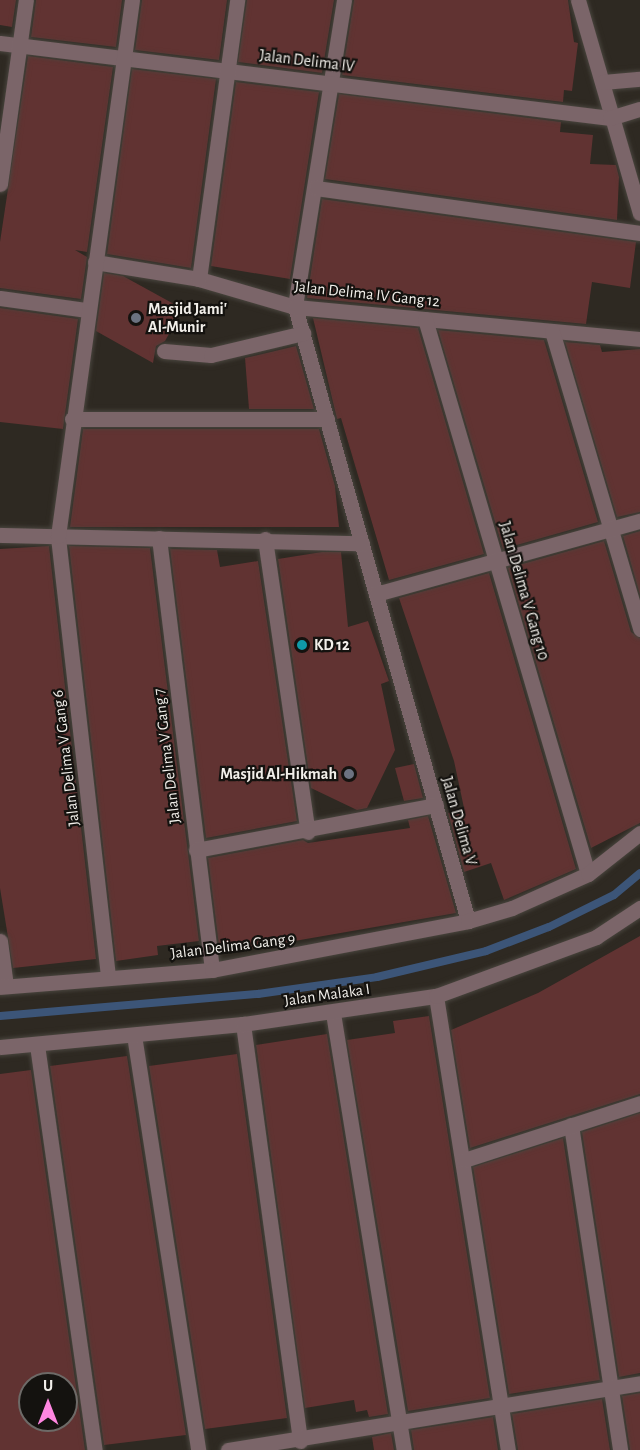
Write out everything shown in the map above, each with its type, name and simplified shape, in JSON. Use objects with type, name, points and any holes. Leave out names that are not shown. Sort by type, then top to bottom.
[{"type":"street","points":[[0,184],[26,0]]},
{"type":"street","name":"Jalan Delima V Gang 6","points":[[108,976],[58,536],[87,310],[132,0]]},
{"type":"street","points":[[199,279],[237,0]]},
{"type":"street","points":[[295,307],[316,189],[344,0]]},
{"type":"street","points":[[579,0],[603,82],[610,118],[640,213]]},
{"type":"street","name":"Jalan Delima IV","points":[[0,43],[228,69],[610,118]]},
{"type":"street","points":[[603,82],[640,79]]},
{"type":"street","points":[[610,118],[640,109]]},
{"type":"street","points":[[316,189],[640,233]]},
{"type":"street","name":"Jalan Delima IV Gang 12","points":[[95,262],[199,279],[295,307],[640,339]]},
{"type":"street","points":[[0,298],[87,310]]},
{"type":"street","name":"Jalan Delima V","points":[[295,307],[468,921]]},
{"type":"street","name":"Jalan Delima V Gang 10","points":[[425,319],[588,874]]},
{"type":"street","points":[[552,331],[640,628]]},
{"type":"street","points":[[164,351],[212,355],[303,333]]},
{"type":"street","points":[[72,419],[327,419]]},
{"type":"street","points":[[376,594],[640,521]]},
{"type":"street","points":[[0,535],[265,539],[362,543]]},
{"type":"street","name":"Jalan Delima V Gang 7","points":[[159,538],[212,970]]},
{"type":"street","points":[[265,539],[308,832]]},
{"type":"street","points":[[196,850],[308,832],[436,805]]},
{"type":"street","points":[[468,921],[512,908],[588,874],[640,833]]},
{"type":"street","name":"Jalan Malaka I","points":[[0,1047],[243,1024],[333,1013],[436,996],[596,937],[640,908]]},
{"type":"street","name":"Jalan Delima Gang 9","points":[[3,986],[108,976],[212,970],[468,921]]},
{"type":"street","points":[[0,941],[3,986]]},
{"type":"street","points":[[436,996],[464,1160],[508,1450]]},
{"type":"street","points":[[333,1013],[404,1450]]},
{"type":"street","points":[[243,1024],[300,1441]]},
{"type":"street","points":[[134,1035],[198,1450]]},
{"type":"street","points":[[37,1045],[95,1450]]},
{"type":"street","points":[[464,1160],[640,1103]]},
{"type":"street","points":[[570,1125],[620,1450]]},
{"type":"street","points":[[228,1450],[300,1441],[399,1420],[640,1383]]},
{"type":"building","points":[[0,0],[16,0],[12,27],[0,25]]},
{"type":"building","points":[[36,0],[122,0],[116,47],[31,37]]},
{"type":"building","points":[[142,0],[227,0],[219,60],[135,50]]},
{"type":"building","points":[[247,0],[334,0],[322,73],[238,62]]},
{"type":"building","points":[[354,0],[568,0],[574,42],[578,43],[572,91],[564,90],[563,102],[342,75]]},
{"type":"building","points":[[28,56],[113,67],[87,252],[75,250],[87,257],[81,299],[0,288],[0,242]]},
{"type":"building","points":[[132,69],[216,79],[191,268],[107,254]]},
{"type":"building","points":[[236,82],[319,92],[290,279],[211,266]]},
{"type":"building","points":[[339,94],[561,122],[560,132],[593,135],[590,164],[616,165],[619,177],[617,220],[325,179]]},
{"type":"building","points":[[322,199],[636,242],[630,288],[592,282],[586,324],[307,298]]},
{"type":"building","name":"Masjid Jami' Al-Munir","points":[[104,273],[123,276],[183,309],[165,341],[156,346],[153,363],[96,331]]},
{"type":"building","points":[[0,308],[78,319],[63,429],[0,422]]},
{"type":"building","points":[[313,318],[418,328],[484,554],[389,580],[341,418],[337,419]]},
{"type":"building","points":[[438,330],[544,340],[598,522],[503,549]]},
{"type":"building","points":[[565,342],[600,345],[602,352],[640,349],[640,512],[617,517]]},
{"type":"building","points":[[296,346],[314,409],[249,409],[245,358]]},
{"type":"building","points":[[83,429],[319,429],[335,486],[339,527],[70,527]]},
{"type":"building","points":[[640,531],[640,595],[623,536]]},
{"type":"building","points":[[604,541],[631,632],[640,638],[640,823],[591,848],[508,568]]},
{"type":"building","points":[[49,546],[96,959],[13,968],[0,888],[0,549]]},
{"type":"building","points":[[69,546],[150,548],[199,941],[157,946],[158,955],[116,961]]},
{"type":"building","points":[[170,549],[217,550],[220,567],[258,561],[297,821],[206,838]]},
{"type":"building","points":[[322,552],[341,552],[348,627],[368,621],[389,681],[381,684],[395,750],[367,808],[357,810],[311,788],[278,559]]},
{"type":"building","points":[[489,573],[576,869],[504,900],[491,863],[464,872],[448,813],[464,808],[454,761],[399,598]]},
{"type":"building","points":[[414,764],[423,798],[404,801],[395,768]]},
{"type":"building","points":[[428,816],[456,913],[220,954],[208,858],[303,840],[308,843],[410,828],[408,820]]},
{"type":"building","points":[[640,936],[640,1094],[470,1148],[451,1030],[538,993]]},
{"type":"building","points":[[429,1016],[490,1398],[408,1411],[347,1040],[395,1033],[393,1021]]},
{"type":"building","points":[[327,1034],[388,1414],[369,1417],[367,1410],[356,1412],[354,1400],[305,1408],[256,1045]]},
{"type":"building","points":[[237,1054],[287,1418],[205,1429],[149,1066]]},
{"type":"building","points":[[127,1056],[186,1435],[104,1445],[50,1066]]},
{"type":"building","points":[[31,1070],[74,1372],[18,1372],[18,1432],[78,1432],[78,1401],[85,1450],[0,1450],[0,1074]]},
{"type":"building","points":[[640,1113],[640,1373],[619,1377],[582,1132]]},
{"type":"building","points":[[563,1138],[600,1380],[509,1394],[473,1167]]},
{"type":"building","points":[[640,1393],[640,1450],[630,1450],[622,1396]]},
{"type":"building","points":[[602,1399],[610,1450],[518,1450],[512,1414]]},
{"type":"building","points":[[493,1417],[498,1450],[414,1450],[411,1430]]},
{"type":"building","points":[[391,1433],[394,1450],[374,1450],[372,1437]]},
{"type":"waterway","points":[[0,1016],[258,994],[377,977],[486,951],[549,927],[614,895],[640,873]]},
{"type":"place","name":"Masjid Jami' Al-Munir","points":[[136,318]]},
{"type":"place","name":"KD 12","points":[[302,645]]},
{"type":"place","name":"Masjid Al-Hikmah","points":[[349,774]]}]
